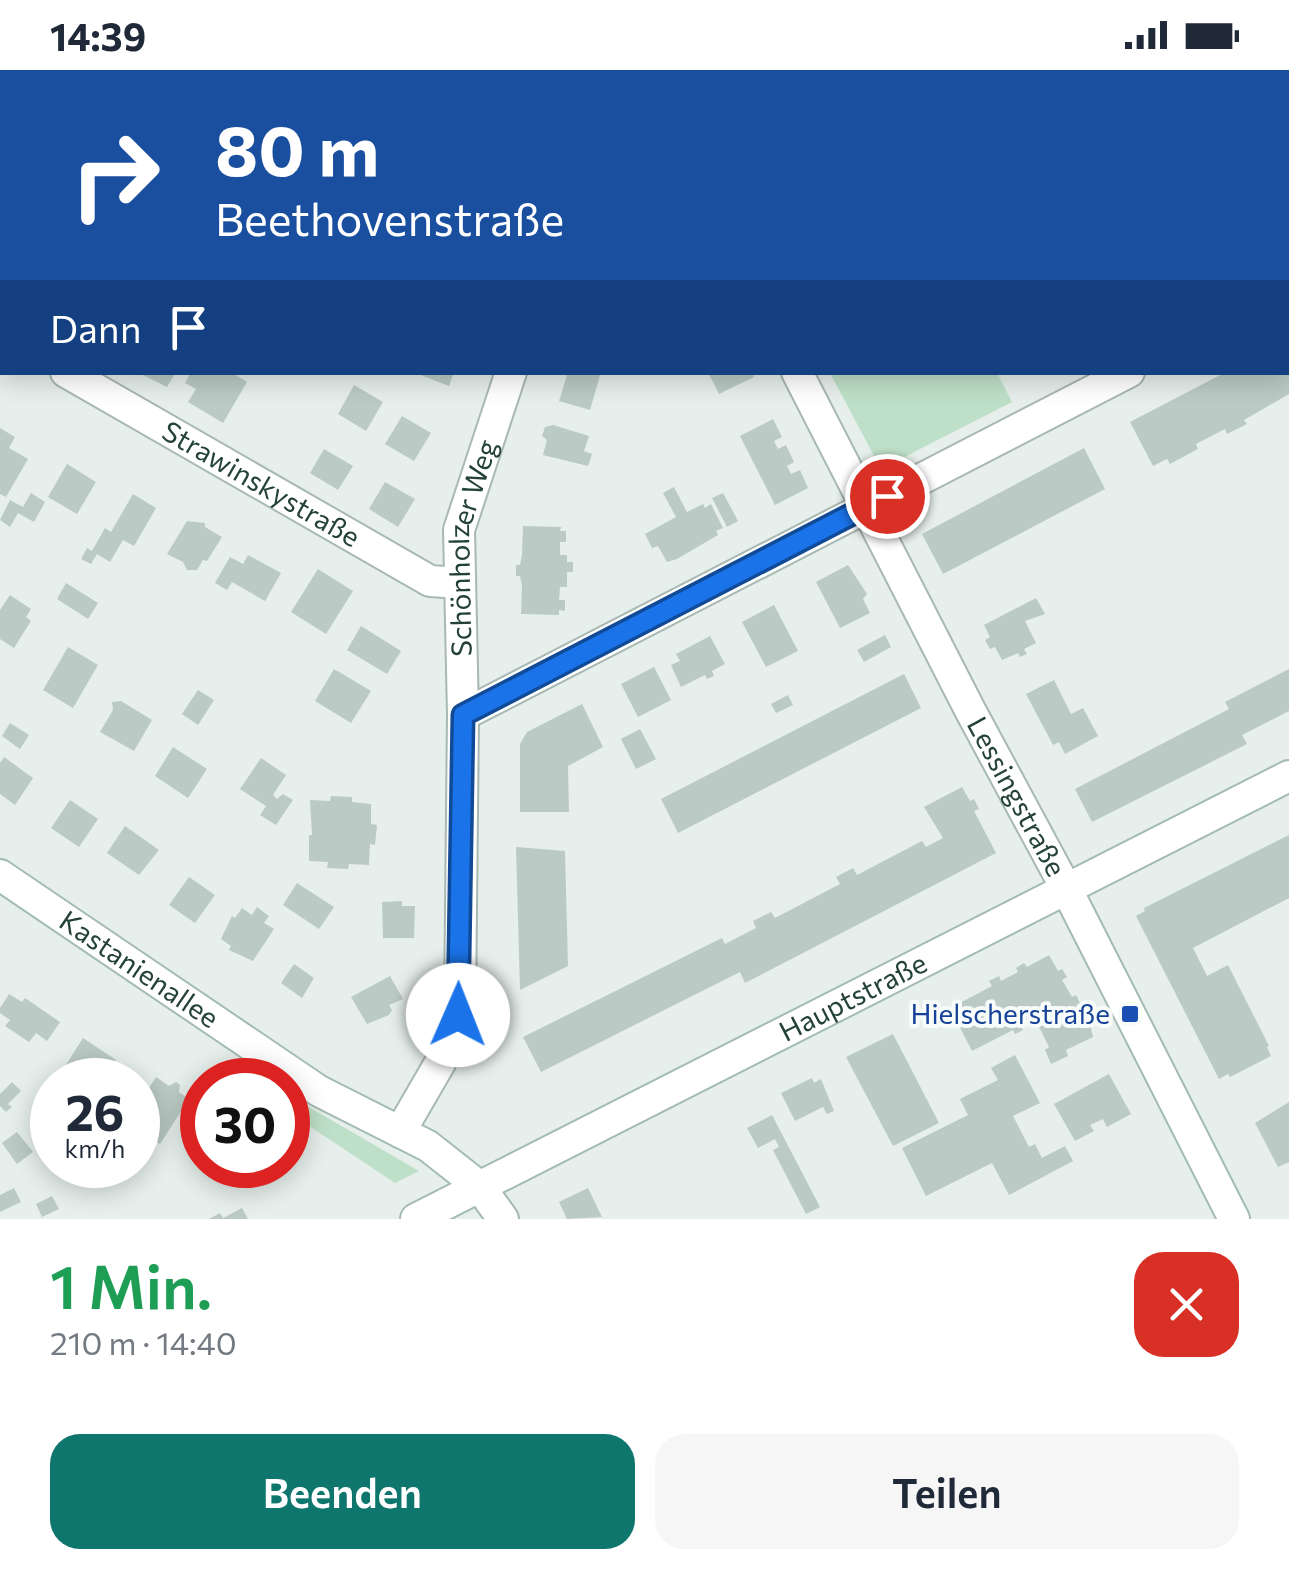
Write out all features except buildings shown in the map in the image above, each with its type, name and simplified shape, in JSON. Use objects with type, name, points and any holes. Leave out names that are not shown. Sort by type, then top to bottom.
[{"type":"street","name":"Strawinskystraße","points":[[71,375],[430,581],[460,583]]},
{"type":"street","name":"Schönholzer Weg","points":[[400,1132],[440,1064],[460,1008],[463,715],[459,530],[510,375]]},
{"type":"street","name":"Lessingstraße","points":[[799,375],[1234,1219]]},
{"type":"street","points":[[463,715],[1123,375]]},
{"type":"street","name":"Hauptstraße","points":[[416,1219],[1289,776]]},
{"type":"street","name":"Kastanienallee","points":[[0,875],[319,1091],[428,1146],[480,1188],[504,1219]]},
{"type":"green space","points":[[831,375],[998,375],[1012,402],[881,469]]},
{"type":"green space","points":[[310,1107],[419,1171],[395,1183],[310,1127]]},
{"type":"place","name":"Hielscherstraße","points":[[1130,1014]]},
{"type":"route","points":[[458,1015],[463,715],[887,496]]}]
